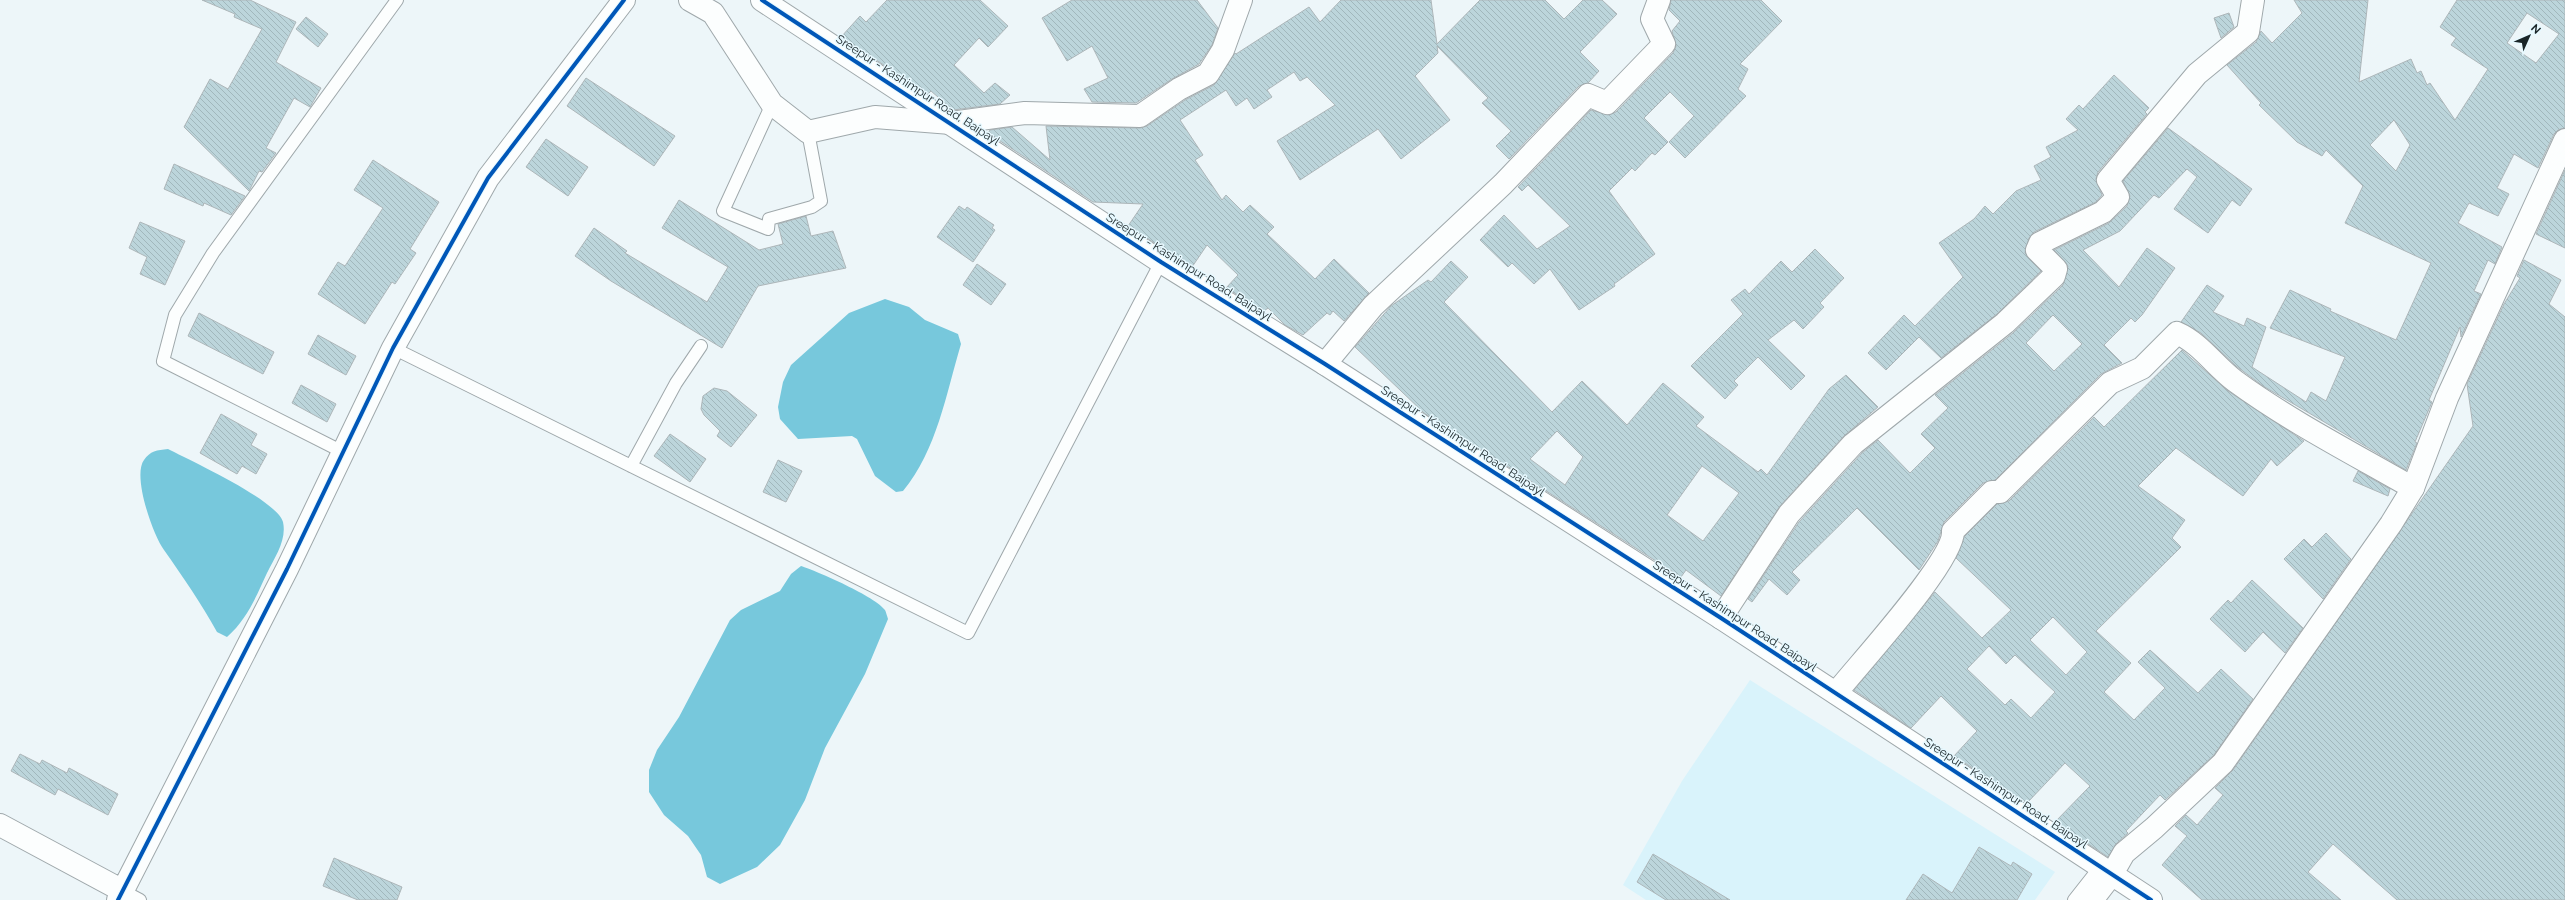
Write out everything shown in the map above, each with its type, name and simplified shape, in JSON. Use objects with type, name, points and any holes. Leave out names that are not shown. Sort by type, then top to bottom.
[{"type":"street","points":[[0,825],[127,897],[393,348],[488,178],[624,0]]},
{"type":"street","points":[[690,0],[713,13],[772,104],[808,132],[875,117],[951,124],[1025,113],[1140,116],[1179,89],[1208,74],[1222,50],[1241,0]]},
{"type":"street","name":"Sreepur - Kashimpur Road, Baipayl","points":[[762,0],[1160,262],[1325,364],[1721,618],[2151,900]]},
{"type":"street","points":[[1325,364],[1373,306],[1503,184],[1588,95],[1607,103],[1664,44],[1652,19],[1659,0]]},
{"type":"street","points":[[1721,618],[1789,514],[1853,444],[2005,323],[2054,276],[2056,269],[2037,250],[2040,243],[2103,212],[2118,197],[2108,180],[2197,74],[2248,32],[2253,0]]},
{"type":"street","points":[[2092,900],[2106,870],[2154,828],[2223,763],[2386,530],[2413,488],[2447,398],[2565,140]]},
{"type":"street","points":[[1836,693],[1936,570],[1953,539],[1952,531],[1992,492],[2000,492],[2110,383],[2142,368],[2177,333],[2188,338],[2235,381],[2325,438],[2413,488]]},
{"type":"lane","points":[[343,452],[163,361],[175,315],[213,253],[397,0]]},
{"type":"lane","points":[[772,104],[723,211],[768,229],[768,218],[812,207],[821,200],[808,132]]},
{"type":"lane","points":[[393,348],[968,633],[1160,262]]},
{"type":"lane","points":[[631,466],[676,383],[701,346]]},
{"type":"lane","points":[[2074,900],[2106,870]]},
{"type":"shaded area","points":[[1750,680],[2055,872],[2035,900],[1646,900],[1623,885],[1682,781]]},
{"type":"water","points":[[885,299],[909,307],[925,320],[958,334],[961,344],[945,402],[932,440],[915,475],[903,491],[896,492],[875,476],[857,439],[852,436],[798,439],[780,419],[778,407],[783,382],[791,365],[849,313]]},
{"type":"water","points":[[168,449],[250,492],[277,513],[283,522],[284,529],[282,542],[277,555],[246,615],[227,637],[217,632],[198,600],[159,542],[145,505],[141,479],[141,468],[144,460],[151,453]]},
{"type":"water","points":[[801,566],[820,573],[870,598],[885,610],[888,619],[865,674],[825,748],[805,800],[780,845],[757,867],[720,884],[707,877],[701,855],[688,836],[664,815],[649,792],[649,770],[657,750],[679,717],[730,620],[741,610],[780,591],[791,574]]},
{"type":"building","points":[[202,0],[250,0],[296,22],[276,62],[321,88],[310,107],[294,98],[266,148],[276,153],[262,172],[259,171],[249,191],[184,127],[210,79],[228,89],[262,29],[234,17],[235,14]]},
{"type":"building","points":[[887,0],[980,0],[1008,26],[988,47],[979,38],[954,65],[984,93],[995,83],[1010,95],[1000,104],[953,110],[931,91],[928,94],[841,37],[860,16],[866,22]]},
{"type":"building","points":[[1072,0],[1197,0],[1218,28],[1212,45],[1199,64],[1172,79],[1136,103],[1092,102],[1084,89],[1108,78],[1092,46],[1067,61],[1042,18]]},
{"type":"building","points":[[1341,0],[1431,0],[1437,44],[1480,0],[1545,0],[1564,19],[1583,0],[1602,0],[1617,14],[1580,52],[1599,71],[1588,83],[1579,86],[1509,159],[1496,146],[1511,131],[1482,103],[1488,98],[1437,46],[1438,53],[1415,76],[1450,120],[1401,159],[1378,129],[1300,180],[1277,141],[1335,105],[1307,77],[1300,81],[1294,72],[1267,90],[1272,97],[1254,109],[1247,98],[1236,106],[1226,90],[1180,120],[1203,155],[1195,160],[1222,200],[1226,195],[1243,212],[1250,205],[1274,227],[1267,234],[1315,279],[1334,259],[1369,293],[1344,321],[1333,311],[1330,315],[1327,313],[1303,335],[1285,325],[1268,308],[1264,311],[1226,288],[1238,275],[1207,245],[1192,267],[1128,226],[1143,204],[1093,202],[988,133],[990,130],[1012,127],[1050,160],[1046,126],[1140,128],[1147,126],[1185,100],[1214,85],[1235,53],[1236,54],[1309,7],[1320,22]]},
{"type":"building","points":[[1671,0],[1761,0],[1782,21],[1740,64],[1748,69],[1738,89],[1746,96],[1685,158],[1669,142],[1694,116],[1670,92],[1644,118],[1668,142],[1655,155],[1652,153],[1635,171],[1632,168],[1609,191],[1655,254],[1614,284],[1615,286],[1579,310],[1550,269],[1534,284],[1512,263],[1508,267],[1480,240],[1504,215],[1537,249],[1570,226],[1528,185],[1522,191],[1518,187],[1591,110],[1609,115],[1616,112],[1673,53],[1676,46],[1672,31],[1680,21],[1669,10]]},
{"type":"building","points":[[2294,0],[2368,0],[2359,82],[2411,59],[2417,73],[2421,71],[2427,85],[2430,83],[2455,120],[2488,69],[2451,45],[2456,38],[2440,27],[2457,0],[2565,0],[2565,128],[2558,130],[2554,134],[2538,168],[2514,154],[2497,188],[2509,194],[2498,216],[2469,203],[2458,223],[2502,247],[2495,264],[2488,260],[2474,291],[2481,294],[2461,337],[2460,327],[2429,400],[2432,402],[2415,442],[2417,443],[2406,470],[2263,386],[2236,366],[2201,333],[2181,322],[2207,285],[2224,296],[2213,312],[2244,326],[2247,318],[2266,327],[2252,367],[2306,402],[2311,392],[2326,401],[2345,357],[2270,328],[2290,290],[2331,309],[2330,311],[2396,340],[2431,263],[2345,223],[2363,186],[2326,150],[2322,156],[2297,142],[2259,105],[2261,103],[2227,65],[2256,42],[2261,31],[2272,43],[2302,13]],"holes":[[[2527,13],[2559,34],[2536,63],[2507,43]],[[2394,120],[2410,145],[2396,171],[2370,145]]]},
{"type":"building","points":[[2229,13],[2234,27],[2221,38],[2214,18]]},
{"type":"building","points":[[306,17],[328,34],[318,47],[296,29]]},
{"type":"building","points":[[2114,75],[2149,108],[2145,112],[2147,114],[2098,172],[2096,179],[2102,195],[2096,202],[2034,232],[2029,238],[2025,253],[2041,271],[1997,314],[1941,358],[1919,337],[1886,370],[1868,353],[1904,315],[1915,326],[1963,277],[1939,243],[1974,219],[1985,206],[1993,214],[2016,191],[2041,180],[2034,166],[2051,157],[2046,147],[2078,130],[2066,119],[2079,105],[2083,109]]},
{"type":"building","points":[[586,78],[675,136],[654,166],[567,106]]},
{"type":"building","points":[[2168,128],[2252,189],[2240,206],[2232,200],[2208,233],[2174,209],[2197,177],[2187,169],[2159,198],[2154,195],[2120,231],[2083,250],[2119,287],[2147,248],[2175,268],[2142,315],[2135,322],[2131,318],[2104,345],[2122,363],[2101,374],[1995,480],[1983,483],[1944,522],[1938,541],[1919,570],[1857,508],[1792,572],[1800,580],[1787,595],[1769,579],[1752,602],[1748,599],[1799,522],[1862,453],[1878,440],[1910,473],[1935,448],[1921,434],[1948,408],[1935,395],[2013,333],[2063,285],[2068,266],[2054,250],[2109,223],[2127,206],[2130,196],[2123,181]],"holes":[[[2053,315],[2082,344],[2054,371],[2026,343]]]},
{"type":"building","points":[[546,139],[588,167],[568,196],[526,167]]},
{"type":"building","points":[[373,160],[439,202],[410,249],[416,253],[395,284],[392,282],[365,324],[318,294],[338,262],[345,266],[383,208],[354,190]]},
{"type":"building","points":[[174,164],[245,196],[231,215],[204,203],[203,206],[164,189]]},
{"type":"building","points":[[2565,170],[2565,248],[2536,234]]},
{"type":"building","points":[[679,200],[759,250],[783,244],[778,224],[806,216],[811,236],[833,231],[846,268],[758,286],[722,348],[611,281],[575,256],[594,228],[627,251],[625,253],[707,302],[728,267],[662,228]]},
{"type":"building","points":[[959,206],[965,210],[967,207],[994,225],[992,228],[995,230],[973,262],[937,237]]},
{"type":"building","points":[[140,222],[185,241],[165,285],[140,274],[147,257],[129,248]]},
{"type":"building","points":[[1815,249],[1844,278],[1820,303],[1824,307],[1803,329],[1794,320],[1768,340],[1805,376],[1791,390],[1758,357],[1734,381],[1738,385],[1725,399],[1691,366],[1743,314],[1731,300],[1745,289],[1749,294],[1781,261],[1792,272]]},
{"type":"building","points":[[2524,260],[2561,280],[2549,304],[2565,317],[2565,900],[2397,900],[2333,844],[2308,872],[2341,900],[2202,900],[2162,865],[2187,836],[2175,826],[2186,815],[2197,825],[2223,795],[2215,788],[2233,770],[2473,426],[2467,384],[2504,304],[2520,278],[2517,276]]},
{"type":"building","points":[[1451,261],[1468,277],[1444,302],[1552,412],[1582,381],[1627,425],[1663,383],[1704,417],[1696,426],[1758,472],[1761,469],[1767,475],[1829,389],[1846,375],[1878,407],[1844,436],[1780,506],[1721,596],[1686,570],[1681,577],[1424,413],[1355,347],[1391,306],[1428,280],[1431,282]],"holes":[[[1557,431],[1583,457],[1565,485],[1530,459]],[[1702,466],[1739,493],[1703,541],[1667,515]]]},
{"type":"building","points":[[977,264],[1006,284],[991,305],[963,285]]},
{"type":"building","points":[[199,313],[274,352],[263,374],[188,336]]},
{"type":"building","points":[[318,335],[356,356],[346,375],[308,354]]},
{"type":"building","points":[[2182,350],[2228,391],[2304,441],[2277,466],[2271,459],[2243,496],[2176,448],[2138,486],[2185,520],[2172,538],[2181,547],[2096,631],[2131,663],[2104,692],[2134,720],[2165,688],[2138,662],[2150,650],[2198,693],[2221,669],[2253,699],[2214,755],[2165,800],[2160,795],[2126,831],[2128,833],[2116,844],[2108,857],[2055,822],[2090,786],[2065,763],[2027,803],[1954,756],[1977,731],[1941,696],[1911,728],[1854,690],[1935,592],[1982,638],[2011,610],[1956,558],[1964,537],[1997,504],[2009,501],[2094,417],[2104,427]],"holes":[[[2053,617],[2087,652],[2066,675],[2030,640]],[[1989,646],[2006,664],[2015,655],[2055,692],[2031,718],[2011,699],[2005,705],[1967,669]]]},
{"type":"building","points":[[301,385],[336,404],[327,422],[292,403]]},
{"type":"building","points":[[714,388],[727,391],[757,415],[731,447],[717,436],[720,431],[704,415],[701,409],[703,396]]},
{"type":"building","points":[[221,414],[257,434],[251,445],[267,454],[256,474],[242,466],[237,474],[200,453]]},
{"type":"building","points":[[670,434],[706,459],[690,482],[654,456]]},
{"type":"building","points":[[778,460],[802,471],[786,502],[763,492]]},
{"type":"building","points":[[2358,471],[2390,489],[2388,496],[2353,481]]},
{"type":"building","points":[[2326,533],[2351,559],[2323,599],[2284,559],[2304,539],[2312,547]]},
{"type":"building","points":[[2252,580],[2303,628],[2285,653],[2263,632],[2245,652],[2210,619],[2228,600],[2231,603]]},
{"type":"building","points":[[20,754],[40,764],[42,760],[67,773],[69,768],[118,794],[108,815],[58,789],[55,795],[11,771]]},
{"type":"building","points":[[1979,847],[2011,866],[2013,862],[2032,874],[2017,900],[1906,900],[1923,874],[1952,893]]},
{"type":"building","points":[[1653,854],[1730,900],[1666,900],[1637,882]]},
{"type":"building","points":[[334,858],[402,887],[397,900],[358,900],[323,886]]},
{"type":"cycle path","points":[[118,900],[287,569],[393,348],[488,178],[624,0]]},
{"type":"cycle path","points":[[762,0],[1161,262],[1325,364],[1721,618],[2151,900]]}]
